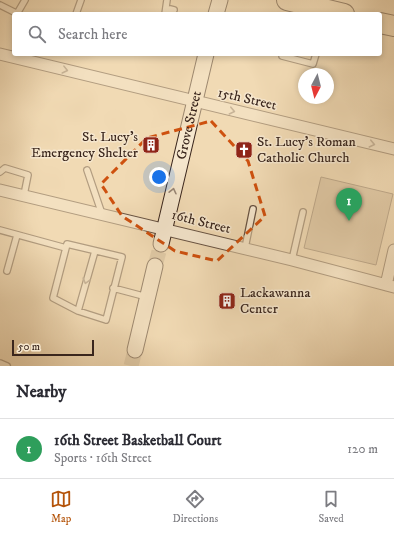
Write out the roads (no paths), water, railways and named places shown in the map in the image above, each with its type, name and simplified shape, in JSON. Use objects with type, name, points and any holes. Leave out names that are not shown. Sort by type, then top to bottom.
[{"type":"highway","points":[[297,3],[328,12]]},
{"type":"highway","points":[[382,23],[394,26]]},
{"type":"street","points":[[217,12],[220,0]]},
{"type":"street","name":"15th Street","points":[[0,54],[394,149]]},
{"type":"street","name":"Grove Street","points":[[161,244],[206,56]]},
{"type":"street","name":"16th Street","points":[[0,190],[245,248],[390,286]]},
{"type":"street","points":[[390,286],[394,250]]},
{"type":"street","points":[[135,350],[155,266]]},
{"type":"lane","points":[[19,12],[25,0]]},
{"type":"lane","points":[[77,12],[81,0]]},
{"type":"lane","points":[[165,12],[168,0]]},
{"type":"lane","points":[[0,5],[16,12]]},
{"type":"lane","points":[[168,12],[170,9],[174,10]]},
{"type":"lane","points":[[282,56],[313,64],[315,56]]},
{"type":"lane","points":[[0,172],[5,168],[28,175],[24,195]]},
{"type":"lane","points":[[86,170],[102,214]]},
{"type":"lane","points":[[245,248],[253,209]]},
{"type":"lane","points":[[292,260],[303,212]]},
{"type":"lane","points":[[0,230],[66,248]]},
{"type":"lane","points":[[7,271],[17,235]]},
{"type":"lane","points":[[67,244],[95,251],[122,257],[112,288],[106,320],[78,311],[53,298],[67,244]]},
{"type":"lane","points":[[78,311],[95,251]]},
{"type":"lane","points":[[112,288],[148,297]]},
{"type":"lane","points":[[0,363],[7,366]]},
{"type":"tunnel","points":[[155,266],[161,244]]},
{"type":"tunnel","points":[[131,366],[135,350]]},
{"type":"place","name":"St. Lucy's Emergency Shelter","points":[[151,145]]},
{"type":"place","name":"St. Lucy's Roman Catholic Church","points":[[244,150]]},
{"type":"place","name":"16th Street Basketball Court","points":[[349,221]]},
{"type":"place","name":"Lackawanna Center","points":[[227,301]]}]
